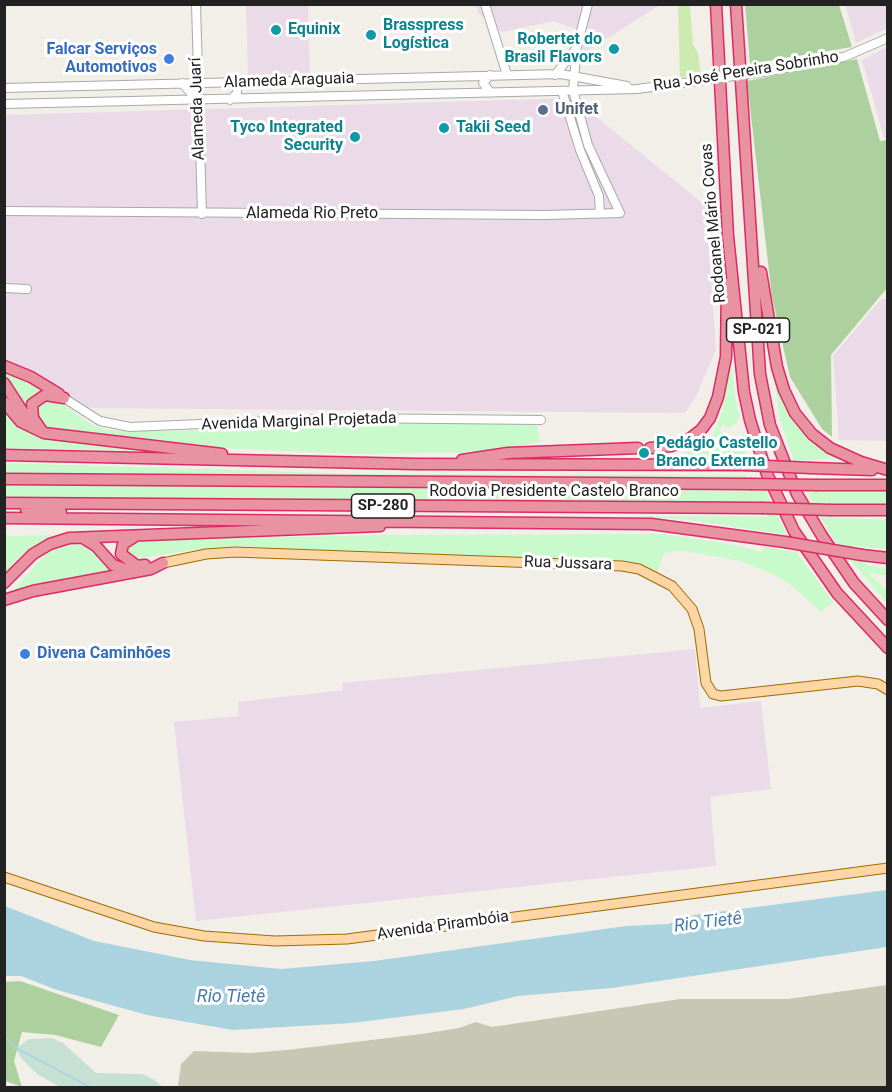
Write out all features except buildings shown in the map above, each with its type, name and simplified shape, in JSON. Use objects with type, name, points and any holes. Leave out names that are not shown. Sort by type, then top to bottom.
[{"type":"highway","name":"Rodoanel Mário Covas","points":[[716,4],[728,236],[744,392],[757,447],[794,531],[813,561],[842,600],[888,648]]},
{"type":"highway","name":"SP-021","points":[[736,4],[752,220],[760,374],[764,399],[778,452],[797,494],[854,583],[888,620]]},
{"type":"highway","points":[[752,220],[777,367],[784,390],[795,413],[812,434],[830,448],[861,462],[888,470]]},
{"type":"highway","points":[[650,448],[688,440],[706,424],[714,409],[726,357],[728,236]]},
{"type":"highway","points":[[4,366],[31,377],[64,398]]},
{"type":"highway","points":[[4,383],[40,431]]},
{"type":"highway","points":[[40,431],[33,418],[32,404],[45,395],[64,398]]},
{"type":"highway","points":[[4,402],[21,422],[40,431],[167,446],[270,462]]},
{"type":"highway","points":[[448,464],[476,457],[508,453],[638,448]]},
{"type":"highway","points":[[4,455],[270,462],[745,465],[888,470]]},
{"type":"highway","name":"Rodovia Presidente Castelo Branco","points":[[4,479],[888,485]]},
{"type":"highway","name":"Rodovia Presidente Castelo Branco","points":[[4,503],[888,510]]},
{"type":"highway","points":[[4,508],[193,520]]},
{"type":"highway","points":[[4,518],[651,524],[888,558]]},
{"type":"highway","points":[[4,584],[33,554],[61,539],[361,529],[406,521]]},
{"type":"highway","points":[[140,535],[123,544],[121,550],[124,557],[136,566],[163,563]]},
{"type":"highway","points":[[80,537],[96,546],[113,565],[122,570],[136,572]]},
{"type":"highway","points":[[4,594],[38,555],[61,539]]},
{"type":"highway","points":[[4,600],[33,591],[136,572],[163,563]]},
{"type":"main road","name":"Rua Jussara","points":[[163,563],[206,554],[235,552],[639,568],[672,586],[692,609],[699,628],[706,683],[713,694],[721,696],[858,681],[878,684],[888,690]]},
{"type":"main road","name":"Avenida Pirambóia","points":[[4,877],[154,927],[204,936],[275,941],[347,939],[888,868]]},
{"type":"street","name":"Alameda Juarí","points":[[196,4],[202,214]]},
{"type":"street","points":[[485,4],[507,75]]},
{"type":"street","points":[[573,90],[577,46],[588,4]]},
{"type":"street","name":"Rua José Pereira Sobrinho","points":[[573,90],[637,89],[770,70],[844,57],[888,38]]},
{"type":"street","points":[[555,75],[565,65],[577,46]]},
{"type":"street","name":"Alameda Araguaia","points":[[4,88],[490,75],[574,75]]},
{"type":"street","points":[[490,75],[483,83],[490,92]]},
{"type":"street","name":"Rua José Pereira Sobrinho","points":[[574,75],[637,89]]},
{"type":"street","points":[[245,99],[241,90],[246,82]]},
{"type":"street","points":[[183,83],[197,100]]},
{"type":"street","points":[[230,100],[237,93],[237,88],[233,83]]},
{"type":"street","points":[[24,88],[30,94],[26,104]]},
{"type":"street","name":"Alameda Araguaia","points":[[4,104],[573,90]]},
{"type":"street","name":"Alameda Rio Preto","points":[[4,211],[202,214],[545,215],[620,213],[588,145],[573,90]]},
{"type":"street","points":[[562,91],[580,150],[599,196],[600,213]]},
{"type":"street","points":[[4,288],[27,289]]},
{"type":"street","name":"Avenida Marginal Projetada","points":[[64,398],[100,422],[130,427],[342,418],[541,420]]},
{"type":"shaded area","name":"Equinix","points":[[246,5],[308,5],[310,73],[248,75]]},
{"type":"shaded area","points":[[476,5],[660,5],[584,53],[578,30],[554,21],[502,32],[478,13]]},
{"type":"shaded area","points":[[845,5],[887,5],[887,28],[856,43]]},
{"type":"shaded area","points":[[887,47],[888,138],[884,138],[862,60]]},
{"type":"shaded area","points":[[573,98],[706,206],[716,350],[695,398],[685,413],[86,408],[38,377],[5,362],[4,115]]},
{"type":"shaded area","points":[[881,299],[887,299],[887,441],[839,440],[833,356]]},
{"type":"shaded area","points":[[695,649],[700,708],[761,701],[771,789],[710,797],[716,866],[196,921],[174,722],[239,716],[238,702],[343,690],[342,683]]},
{"type":"shaded area","points":[[887,985],[887,1087],[178,1087],[181,1064],[194,1051],[251,1053],[287,1050],[422,1034],[459,1028],[476,1022],[492,1027],[680,999],[788,999]]},
{"type":"shaded area","points":[[52,1038],[63,1043],[96,1073],[142,1074],[163,1087],[60,1087],[37,1074],[21,1058],[16,1048],[29,1039]]},
{"type":"green space","points":[[678,5],[690,5],[693,45],[698,53],[701,75],[680,77]]},
{"type":"green space","points":[[745,5],[839,5],[852,47],[750,64]]},
{"type":"green space","points":[[857,59],[880,141],[887,140],[887,288],[831,355],[832,437],[822,429],[790,377],[772,297],[747,81]]},
{"type":"green space","points":[[730,355],[737,409],[740,414],[737,422],[729,428],[723,425],[719,429],[722,433],[712,440],[716,444],[723,441],[728,447],[743,449],[753,461],[548,460],[678,456],[702,446],[713,434],[722,412]]},
{"type":"green space","points":[[5,370],[45,390],[33,396],[28,413],[5,379]]},
{"type":"green space","points":[[774,379],[784,406],[800,429],[826,452],[839,458],[794,461],[780,419]]},
{"type":"green space","points":[[41,398],[59,402],[94,426],[107,430],[177,431],[341,422],[523,424],[537,426],[540,442],[485,452],[356,454],[240,449],[58,434],[40,423],[35,404]]},
{"type":"green space","points":[[4,411],[25,430],[44,439],[161,451],[5,448]]},
{"type":"green space","points":[[5,463],[360,474],[746,475],[746,478],[5,473]]},
{"type":"green space","points":[[5,485],[766,491],[787,535],[689,520],[635,516],[767,517],[764,504],[5,498]]},
{"type":"green space","points":[[806,491],[887,491],[887,505],[814,504]]},
{"type":"green space","points":[[820,517],[887,520],[887,549],[854,546],[869,566],[887,568],[887,576],[868,573],[887,591],[887,603],[836,543]]},
{"type":"green space","points":[[5,533],[10,536],[65,535],[38,543],[22,555],[5,575]]},
{"type":"green space","points":[[663,534],[729,544],[762,552],[763,547],[796,552],[833,602],[821,612],[791,585],[777,576],[740,561],[679,550],[663,554],[657,573],[641,566],[243,546],[193,550],[135,559],[127,557],[126,546],[144,540],[386,535]]},
{"type":"green space","points":[[73,544],[92,547],[114,571],[12,592],[47,553]]},
{"type":"green space","points":[[20,981],[119,1015],[101,1047],[55,1035],[22,1032],[14,1061],[22,1087],[5,1081],[4,982]]},
{"type":"water","name":"Rio Tietê","points":[[887,890],[887,947],[612,988],[518,996],[464,1009],[352,1023],[233,1030],[147,1015],[57,990],[21,976],[5,976],[5,906],[94,941],[190,960],[281,969],[374,961],[626,926],[668,924],[694,915]]},
{"type":"waterway","points":[[4,1036],[16,1048],[92,1088]]},
{"type":"place","name":"Equinix","points":[[276,30]]},
{"type":"place","name":"Brasspress Logística","points":[[371,35]]},
{"type":"place","name":"Robertet do Brasil Flavors","points":[[614,49]]},
{"type":"place","name":"Falcar Serviços Automotivos","points":[[169,59]]},
{"type":"place","name":"Unifet","points":[[543,110]]},
{"type":"place","name":"Takii Seed","points":[[444,128]]},
{"type":"place","name":"Tyco Integrated Security","points":[[355,137]]},
{"type":"place","name":"Pedágio Castello Branco Externa","points":[[644,453]]},
{"type":"place","name":"Divena Caminhões","points":[[25,654]]}]
